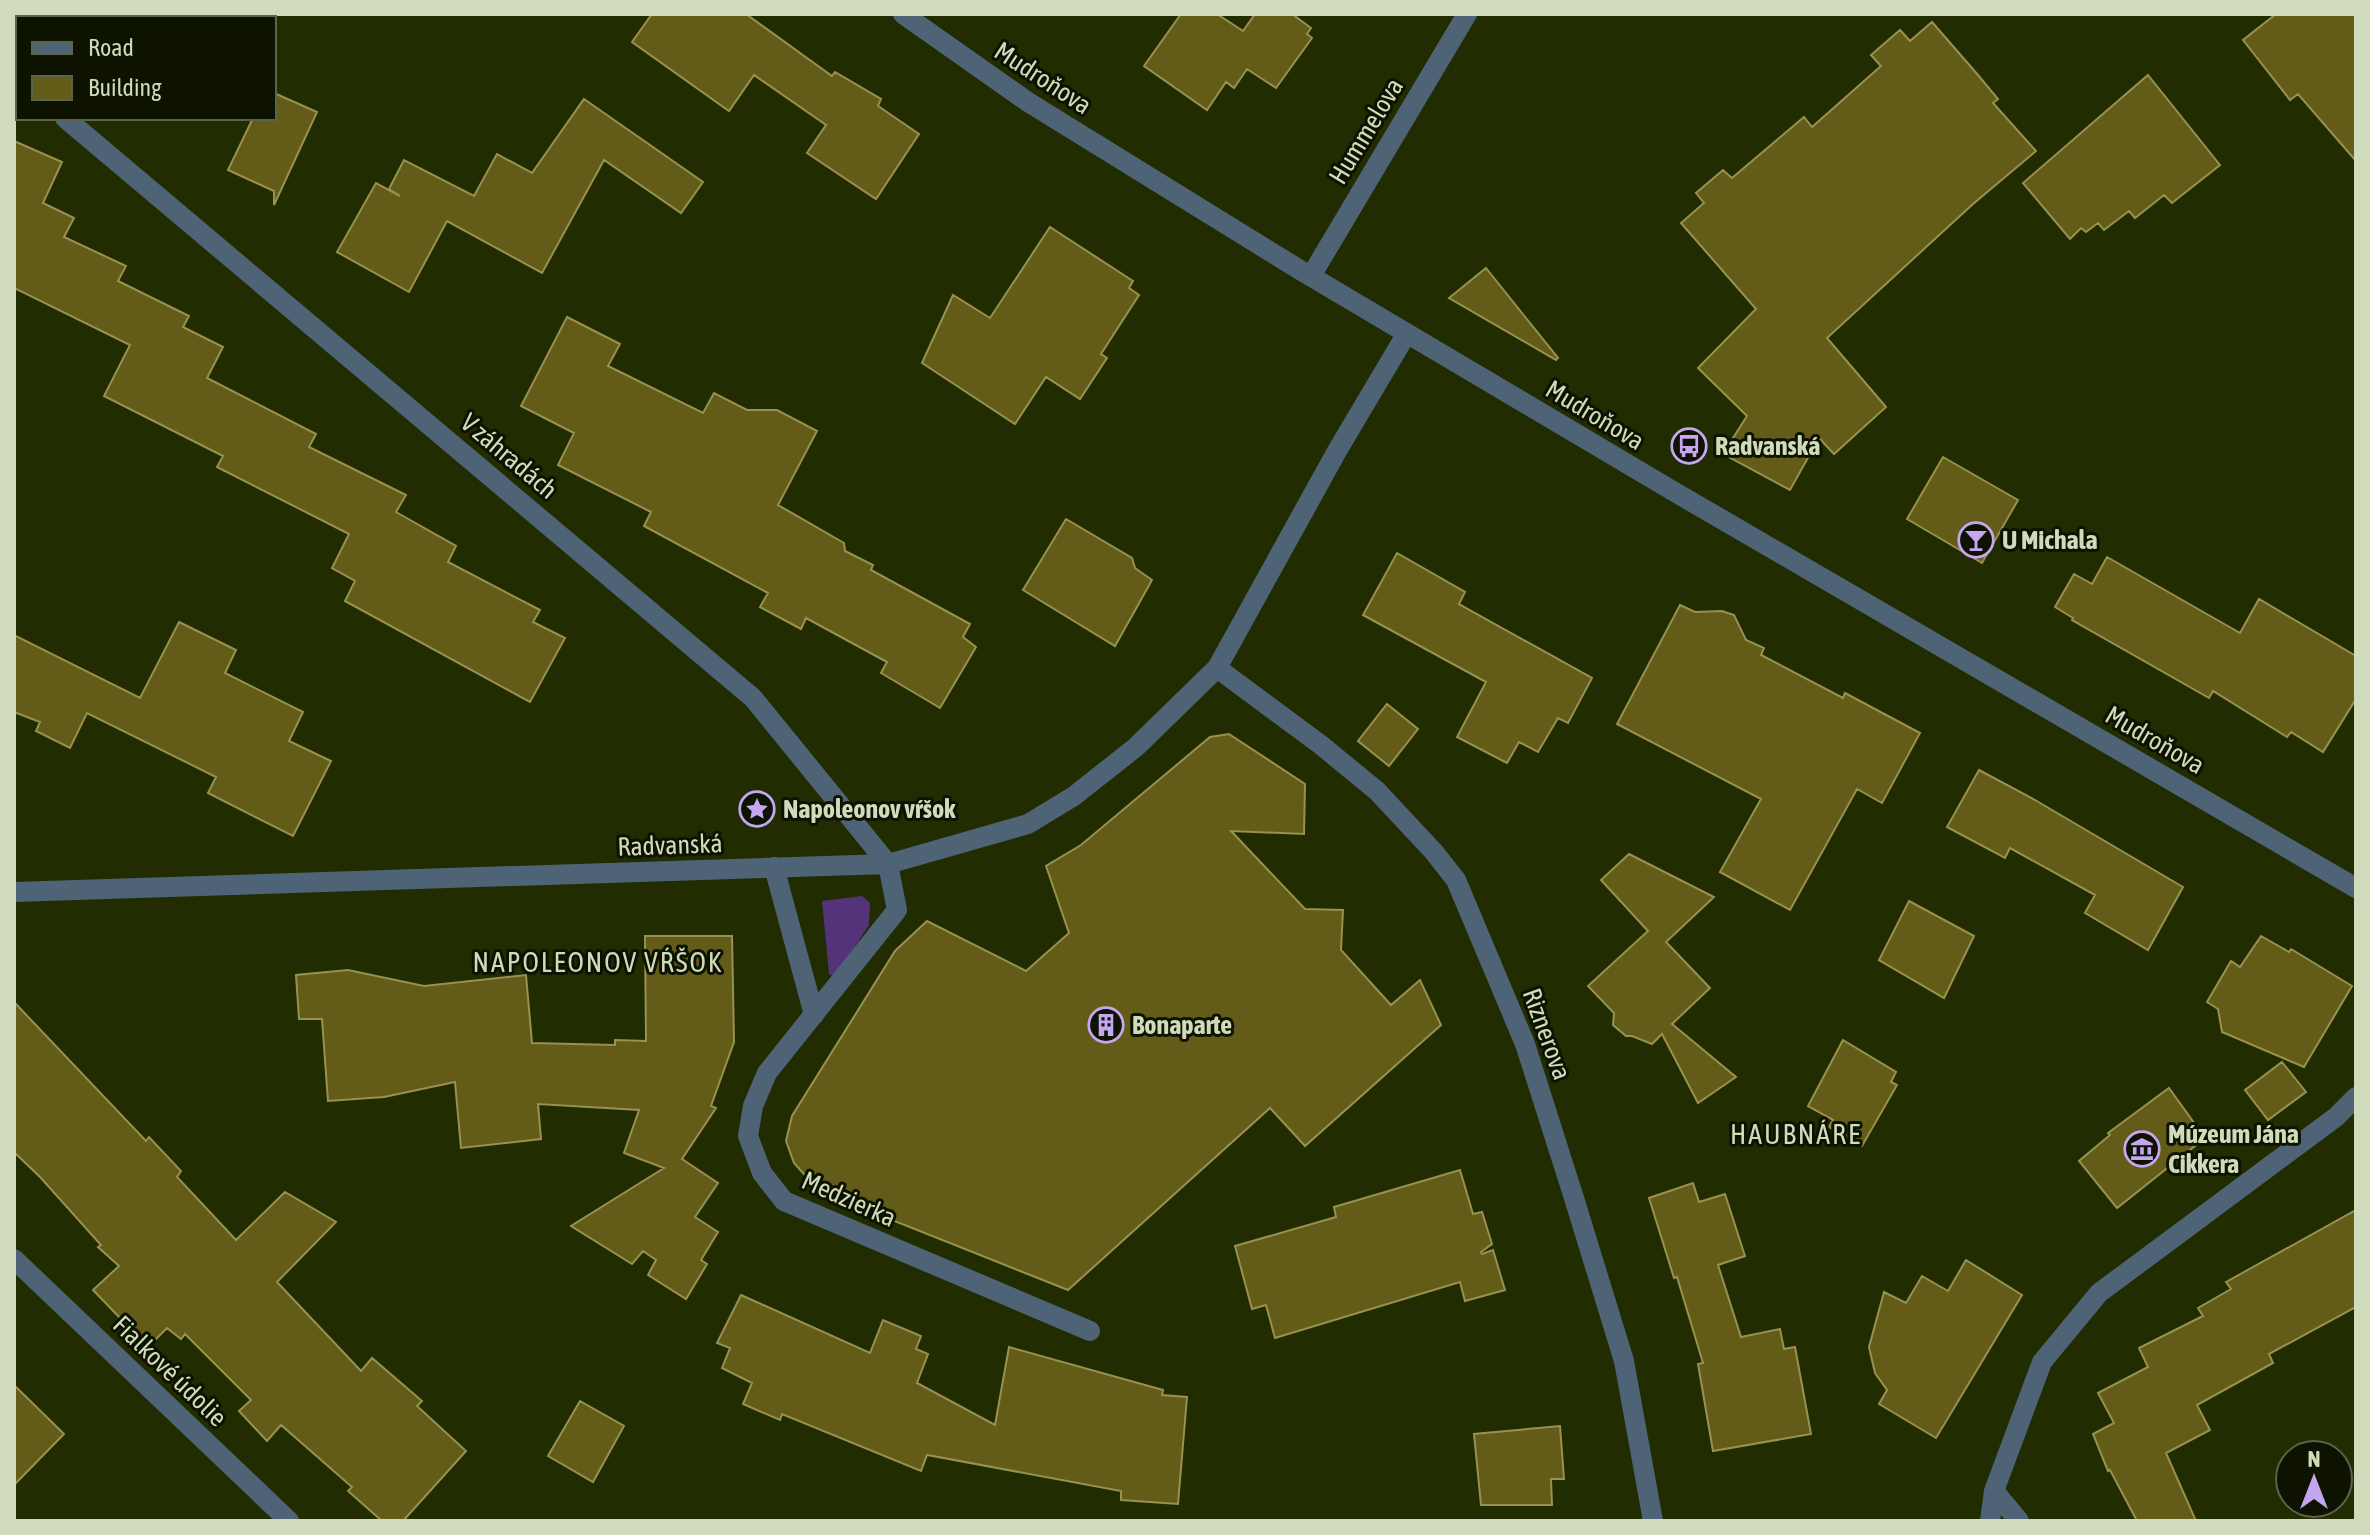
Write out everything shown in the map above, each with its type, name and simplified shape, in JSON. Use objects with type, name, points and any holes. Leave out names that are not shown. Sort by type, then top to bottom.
[{"type":"street","name":"Mudroňova","points":[[903,14],[1028,102],[1311,276],[2356,888]]},
{"type":"street","name":"Hummelova","points":[[1311,276],[1467,14]]},
{"type":"street","name":"V záhradách","points":[[67,120],[753,698],[888,864]]},
{"type":"street","name":"Radvanská","points":[[14,892],[888,864],[1028,824],[1063,803],[1136,747],[1217,668],[1337,451],[1407,333]]},
{"type":"street","name":"Riznerova","points":[[1217,668],[1377,791],[1456,880],[1525,1044],[1583,1227],[1624,1361],[1653,1521]]},
{"type":"street","name":"Medzierka","points":[[888,864],[897,910],[767,1073],[753,1106],[748,1136],[762,1173],[784,1201],[1090,1331]]},
{"type":"street","points":[[774,867],[814,1015]]},
{"type":"street","points":[[1990,1521],[1994,1491],[2042,1362],[2099,1293],[2336,1117],[2356,1097]]},
{"type":"street","name":"Fialkové údolie","points":[[14,1259],[289,1521]]},
{"type":"street","points":[[1994,1491],[2019,1521]]},
{"type":"shaded area","points":[[862,896],[870,903],[869,925],[835,977],[829,974],[822,901]]},
{"type":"building","points":[[652,14],[746,14],[832,76],[835,72],[881,99],[878,106],[919,134],[876,199],[807,153],[826,125],[754,75],[729,111],[632,42]]},
{"type":"building","points":[[1181,14],[1217,14],[1243,31],[1255,14],[1292,14],[1311,28],[1307,34],[1312,38],[1276,88],[1247,69],[1234,88],[1226,82],[1207,110],[1144,66]]},
{"type":"building","points":[[2276,14],[2356,14],[2356,161],[2298,94],[2290,100],[2243,40]]},
{"type":"building","points":[[1932,22],[1998,99],[1993,103],[2036,151],[1973,204],[1827,338],[1886,407],[1834,454],[1819,438],[1790,490],[1723,454],[1747,416],[1698,368],[1756,309],[1681,223],[1704,203],[1696,193],[1723,170],[1732,178],[1804,117],[1812,127],[1881,66],[1871,55],[1900,30],[1910,41]]},
{"type":"building","points":[[2148,75],[2220,165],[2172,203],[2164,195],[2135,218],[2129,211],[2104,230],[2098,223],[2086,232],[2081,228],[2070,239],[2023,183]]},
{"type":"building","points":[[276,94],[317,112],[274,205],[274,191],[228,170],[252,120],[276,120]]},
{"type":"building","points":[[584,99],[703,182],[681,213],[604,160],[542,273],[447,221],[409,292],[337,252],[376,183],[400,196],[389,189],[404,160],[474,196],[497,154],[532,173]]},
{"type":"building","points":[[14,141],[62,162],[43,203],[74,218],[64,237],[126,266],[118,281],[189,316],[183,327],[223,347],[207,378],[316,434],[309,447],[406,495],[396,512],[456,546],[448,562],[540,610],[533,622],[565,638],[530,702],[345,601],[355,581],[332,568],[349,534],[217,467],[223,456],[104,396],[130,345],[14,288]]},
{"type":"building","points":[[1050,227],[1133,281],[1129,288],[1139,295],[1101,354],[1107,358],[1080,399],[1046,377],[1015,424],[922,363],[953,295],[990,318]]},
{"type":"building","points":[[1486,268],[1558,358],[1556,360],[1449,298]]},
{"type":"building","points":[[567,317],[620,344],[608,366],[703,413],[714,393],[747,410],[777,410],[817,431],[778,505],[844,543],[845,551],[873,565],[871,570],[970,624],[963,637],[976,647],[940,708],[881,673],[887,662],[806,618],[801,629],[760,607],[768,593],[644,526],[651,512],[558,465],[574,433],[521,406]]},
{"type":"building","points":[[1943,457],[2018,500],[1982,563],[1907,519]]},
{"type":"building","points":[[1066,519],[1132,558],[1135,568],[1152,580],[1115,646],[1023,590]]},
{"type":"building","points":[[1397,553],[1465,592],[1459,604],[1592,678],[1568,723],[1558,718],[1538,752],[1519,742],[1507,763],[1457,737],[1486,682],[1363,615]]},
{"type":"building","points":[[2107,557],[2240,633],[2259,599],[2356,656],[2356,699],[2323,752],[2291,732],[2287,737],[2213,691],[2209,698],[2072,620],[2055,607],[2074,574],[2092,584]]},
{"type":"building","points":[[1680,605],[1695,612],[1722,611],[1734,615],[1746,640],[1764,648],[1761,655],[1843,698],[1845,693],[1920,733],[1882,803],[1857,789],[1790,910],[1720,872],[1761,799],[1617,724]]},
{"type":"building","points":[[179,622],[236,650],[225,673],[303,712],[289,741],[331,761],[293,836],[208,793],[216,777],[87,713],[70,748],[36,731],[40,722],[14,712],[14,635],[140,698]]},
{"type":"building","points":[[1387,704],[1418,729],[1389,766],[1358,741]]},
{"type":"building","name":"Bonaparte","points":[[1229,734],[1305,784],[1304,834],[1231,831],[1305,909],[1343,910],[1341,950],[1391,1005],[1420,980],[1441,1025],[1305,1146],[1270,1108],[1068,1290],[819,1191],[794,1163],[786,1141],[792,1116],[895,951],[927,921],[1026,971],[1069,933],[1046,866],[1081,845],[1210,737]]},
{"type":"building","points":[[1979,770],[2183,887],[2148,950],[2085,913],[2095,895],[2010,848],[2005,858],[1947,827]]},
{"type":"building","points":[[1629,854],[1714,897],[1666,942],[1710,988],[1672,1024],[1736,1077],[1698,1103],[1662,1034],[1652,1044],[1626,1036],[1613,1025],[1614,1013],[1588,986],[1648,931],[1601,880]]},
{"type":"building","points":[[1909,901],[1974,936],[1944,998],[1879,960]]},
{"type":"building","points":[[645,936],[732,936],[734,1042],[711,1106],[716,1108],[682,1159],[718,1183],[695,1217],[718,1232],[701,1260],[707,1264],[686,1299],[648,1275],[656,1260],[643,1251],[632,1264],[571,1226],[664,1168],[624,1153],[639,1110],[538,1104],[541,1139],[461,1148],[455,1082],[384,1097],[328,1101],[322,1019],[299,1019],[296,975],[348,970],[424,986],[526,975],[532,1043],[615,1045],[615,1040],[646,1041]]},
{"type":"building","points":[[2261,936],[2289,952],[2291,949],[2352,986],[2304,1067],[2222,1032],[2218,1009],[2207,1002],[2231,961],[2240,967]]},
{"type":"building","points":[[14,1002],[146,1141],[149,1137],[181,1171],[177,1177],[236,1240],[285,1192],[336,1222],[277,1282],[361,1371],[372,1358],[422,1401],[417,1406],[466,1451],[403,1521],[382,1521],[348,1491],[352,1487],[281,1425],[267,1441],[239,1411],[251,1400],[185,1334],[181,1339],[167,1328],[148,1347],[93,1290],[119,1266],[98,1247],[101,1245],[14,1152]]},
{"type":"building","points":[[1843,1040],[1896,1072],[1891,1082],[1897,1085],[1862,1146],[1829,1127],[1833,1120],[1808,1106]]},
{"type":"building","points":[[2282,1062],[2306,1092],[2268,1120],[2245,1090]]},
{"type":"building","name":"Múzeum Jána Cikkera","points":[[2169,1088],[2205,1138],[2117,1208],[2079,1161],[2110,1135],[2108,1133]]},
{"type":"building","points":[[1460,1170],[1473,1214],[1482,1212],[1492,1244],[1481,1252],[1493,1250],[1505,1290],[1465,1301],[1460,1282],[1275,1338],[1266,1305],[1252,1309],[1235,1246],[1336,1217],[1334,1207]]},
{"type":"building","points":[[1693,1183],[1699,1202],[1725,1194],[1745,1256],[1718,1265],[1741,1337],[1780,1329],[1784,1349],[1795,1347],[1811,1434],[1713,1451],[1698,1364],[1703,1363],[1649,1198]]},
{"type":"building","points":[[2356,1210],[2356,1307],[2269,1354],[2273,1363],[2197,1405],[2210,1430],[2166,1453],[2196,1521],[2137,1521],[2108,1471],[2093,1434],[2114,1423],[2098,1393],[2148,1367],[2139,1348],[2203,1316],[2198,1308],[2231,1289],[2226,1282]]},
{"type":"building","points":[[1966,1260],[2022,1295],[1936,1438],[1879,1404],[1887,1390],[1875,1373],[1869,1347],[1884,1292],[1906,1303],[1922,1276],[1948,1291]]},
{"type":"building","points":[[741,1295],[870,1353],[883,1320],[921,1336],[916,1349],[928,1354],[917,1383],[995,1425],[1009,1347],[1163,1390],[1162,1395],[1187,1397],[1178,1504],[1121,1500],[1121,1491],[927,1455],[921,1471],[782,1414],[780,1420],[743,1404],[752,1383],[722,1368],[730,1348],[717,1343]]},
{"type":"building","points":[[14,1385],[64,1434],[14,1485]]},
{"type":"building","points":[[580,1401],[624,1426],[593,1482],[548,1456]]},
{"type":"building","points":[[1560,1426],[1564,1479],[1551,1479],[1552,1505],[1481,1505],[1474,1434]]},
{"type":"place","name":"Radvanská","points":[[1689,446]]},
{"type":"place","name":"U Michala","points":[[1976,540]]},
{"type":"place","name":"Napoleonov vŕšok","points":[[757,809]]},
{"type":"place","name":"Bonaparte","points":[[1106,1025]]},
{"type":"place","name":"Múzeum Jána Cikkera","points":[[2142,1149]]},
{"type":"district","name":"NAPOLEONOV VŔŠOK","points":[[598,962]]},
{"type":"district","name":"HAUBNÁRE","points":[[1796,1134]]}]
